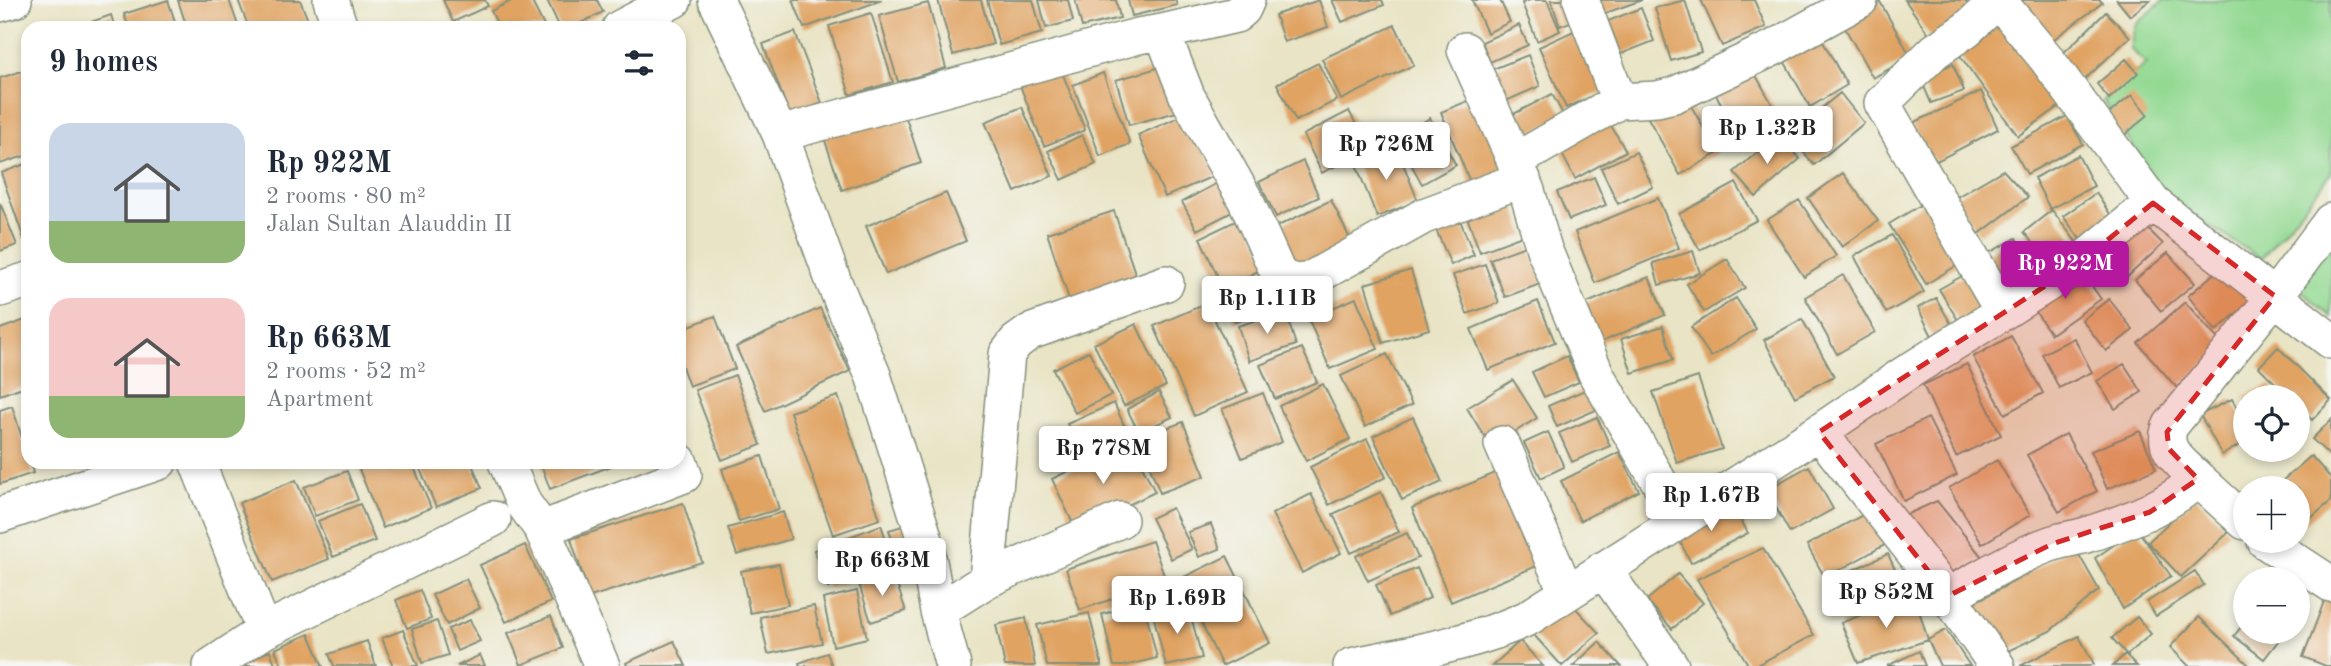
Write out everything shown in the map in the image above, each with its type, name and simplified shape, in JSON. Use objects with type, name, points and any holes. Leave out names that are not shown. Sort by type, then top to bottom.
[{"type":"street","points":[[0,4],[14,0]]},
{"type":"street","points":[[331,0],[338,21]]},
{"type":"street","points":[[634,21],[674,0]]},
{"type":"street","points":[[716,0],[780,134],[833,280],[873,375],[925,540],[938,611],[953,666]]},
{"type":"street","points":[[780,134],[1138,36],[1229,18],[1243,9],[1247,0]]},
{"type":"street","points":[[1581,0],[1619,101]]},
{"type":"street","points":[[1162,33],[1187,96],[1246,201],[1278,273],[1286,279],[1298,282],[1309,280],[1518,168],[1529,153],[1619,101],[1657,99],[1674,95],[1773,48],[1860,0]]},
{"type":"street","points":[[2003,312],[1882,103],[1935,51],[1967,29],[1998,0],[2046,58],[2152,203],[2331,341]]},
{"type":"street","points":[[1465,50],[1518,168],[1544,249],[1597,376],[1681,519]]},
{"type":"street","points":[[1351,666],[1450,645],[1497,632],[1528,618],[2073,268],[2152,203]]},
{"type":"street","points":[[2233,511],[2169,449],[2167,432],[2331,222]]},
{"type":"street","points":[[0,289],[21,282]]},
{"type":"street","points":[[987,580],[1007,354],[1016,342],[1030,332],[1166,283]]},
{"type":"street","points":[[1819,432],[1948,596],[1997,666]]},
{"type":"street","points":[[1502,444],[1567,593]]},
{"type":"street","points":[[0,515],[138,469]]},
{"type":"street","points":[[200,469],[264,631]]},
{"type":"street","points":[[509,469],[524,504],[542,529],[603,666]]},
{"type":"street","points":[[542,529],[684,475],[682,469]]},
{"type":"street","points":[[1948,596],[2003,565],[2052,544],[2090,534],[2150,512],[2176,497],[2198,479]]},
{"type":"street","points":[[218,664],[264,631],[493,519]]},
{"type":"street","points":[[938,611],[987,580],[1120,520]]},
{"type":"street","points":[[2284,553],[2331,584]]},
{"type":"street","points":[[1603,569],[1671,666]]},
{"type":"highlighted area","points":[[2153,203],[2275,296],[2167,432],[2169,449],[2198,479],[2150,512],[2052,544],[1948,596],[1819,432],[2073,268]]},
{"type":"green space","points":[[2164,0],[2331,0],[2331,174],[2261,259],[2168,199],[2103,101],[2146,64],[2130,48],[2135,25]]},
{"type":"green space","points":[[2331,213],[2331,317],[2283,274]]},
{"type":"building","points":[[168,0],[175,21],[126,21],[124,14]]},
{"type":"building","points":[[178,0],[229,0],[236,21],[185,21]]},
{"type":"building","points":[[238,0],[300,0],[308,21],[246,21]]},
{"type":"building","points":[[443,0],[485,0],[488,6],[453,21]]},
{"type":"building","points":[[513,0],[531,0],[542,21],[496,21],[491,11]]},
{"type":"building","points":[[547,0],[597,0],[603,12],[585,21],[557,21]]},
{"type":"building","points":[[793,0],[882,0],[804,28]]},
{"type":"building","points":[[938,0],[981,0],[993,44],[953,55]]},
{"type":"building","points":[[987,0],[1033,0],[1042,33],[999,45]]},
{"type":"building","points":[[1039,0],[1068,0],[1073,21],[1046,28]]},
{"type":"building","points":[[1075,0],[1116,0],[1120,18],[1082,27]]},
{"type":"building","points":[[1128,0],[1175,0],[1177,5],[1132,16]]},
{"type":"building","points":[[1319,0],[1328,27],[1284,42],[1275,15]]},
{"type":"building","points":[[1332,0],[1382,0],[1384,5],[1342,22]]},
{"type":"building","points":[[1472,0],[1500,0],[1510,22],[1487,33]]},
{"type":"building","points":[[1547,0],[1560,31],[1537,41],[1522,3]]},
{"type":"building","points":[[1551,0],[1571,0],[1578,19],[1560,26]]},
{"type":"building","points":[[1598,0],[1642,0],[1603,14]]},
{"type":"building","points":[[1685,0],[1701,52],[1671,61],[1655,8]]},
{"type":"building","points":[[1701,0],[1754,0],[1766,27],[1722,46]]},
{"type":"building","points":[[1879,0],[1911,57],[1873,78],[1841,21]]},
{"type":"building","points":[[1905,0],[1965,0],[1977,18],[1937,46]]},
{"type":"building","points":[[2019,0],[2100,0],[2102,3],[2050,42]]},
{"type":"building","points":[[2117,0],[2150,0],[2130,16]]},
{"type":"building","points":[[928,3],[946,68],[898,82],[879,16]]},
{"type":"building","points":[[1641,8],[1654,41],[1621,54],[1608,21]]},
{"type":"building","points":[[2106,12],[2130,37],[2082,82],[2058,58]]},
{"type":"building","points":[[871,13],[893,82],[850,95],[829,26]]},
{"type":"building","points":[[111,15],[113,21],[94,21]]},
{"type":"building","points":[[2010,15],[2071,98],[2018,136],[1958,53]]},
{"type":"building","points":[[1395,25],[1414,65],[1341,100],[1322,59]]},
{"type":"building","points":[[1519,25],[1528,45],[1490,62],[1482,42]]},
{"type":"building","points":[[1580,28],[1608,89],[1566,108],[1539,47]]},
{"type":"building","points":[[1816,29],[1847,85],[1810,107],[1778,50]]},
{"type":"building","points":[[795,32],[822,103],[790,116],[763,44]]},
{"type":"building","points":[[1528,55],[1540,86],[1506,101],[1493,69]]},
{"type":"building","points":[[2126,59],[2138,73],[2109,99],[2097,84]]},
{"type":"building","points":[[1058,62],[1085,130],[1044,146],[1017,78]]},
{"type":"building","points":[[1318,63],[1337,100],[1296,121],[1277,84]]},
{"type":"building","points":[[1749,63],[1781,120],[1742,141],[1710,84]]},
{"type":"building","points":[[1171,64],[1184,110],[1129,125],[1116,80]]},
{"type":"building","points":[[1953,64],[1964,91],[1931,103],[1920,77]]},
{"type":"building","points":[[21,71],[21,157],[0,164],[0,78]]},
{"type":"building","points":[[1103,73],[1130,144],[1100,156],[1073,85]]},
{"type":"building","points":[[1981,91],[1998,129],[1935,162],[1911,124]]},
{"type":"building","points":[[1840,93],[1864,123],[1814,165],[1789,135]]},
{"type":"building","points":[[1552,94],[1564,116],[1519,139],[1508,117]]},
{"type":"building","points":[[2132,95],[2148,115],[2122,137],[2106,116]]},
{"type":"building","points":[[1480,96],[1511,172],[1472,187],[1441,112]]},
{"type":"building","points":[[1686,97],[1718,153],[1680,175],[1648,118]]},
{"type":"building","points":[[902,106],[921,163],[842,190],[822,132]]},
{"type":"building","points":[[1022,107],[1052,176],[1015,192],[985,122]]},
{"type":"building","points":[[1349,111],[1369,149],[1322,173],[1303,135]]},
{"type":"building","points":[[1188,113],[1216,175],[1165,197],[1138,135]]},
{"type":"building","points":[[2067,116],[2083,144],[2027,174],[2011,146]]},
{"type":"building","points":[[1430,118],[1456,165],[1422,184],[1396,137]]},
{"type":"building","points":[[1609,122],[1626,151],[1575,179],[1560,150]]},
{"type":"building","points":[[1779,134],[1800,159],[1756,197],[1734,172]]},
{"type":"building","points":[[1082,135],[1096,164],[1062,180],[1048,151]]},
{"type":"building","points":[[1396,146],[1418,201],[1377,217],[1355,162]]},
{"type":"building","points":[[1636,152],[1653,187],[1618,204],[1601,168]]},
{"type":"building","points":[[2078,155],[2094,186],[2050,209],[2034,178]]},
{"type":"building","points":[[1303,161],[1319,197],[1276,217],[1259,182]]},
{"type":"building","points":[[21,166],[21,230],[1,173]]},
{"type":"building","points":[[2003,170],[2028,197],[1979,234],[1955,198]]},
{"type":"building","points":[[1843,173],[1878,221],[1842,247],[1808,198]]},
{"type":"building","points":[[1228,177],[1244,206],[1197,230],[1182,202]]},
{"type":"building","points":[[1594,177],[1606,205],[1569,220],[1557,192]]},
{"type":"building","points":[[1736,183],[1757,220],[1700,250],[1679,214]]},
{"type":"building","points":[[946,193],[966,241],[886,274],[866,226]]},
{"type":"building","points":[[2096,193],[2112,217],[2080,239],[2063,216]]},
{"type":"building","points":[[1510,195],[1525,235],[1480,252],[1465,212]]},
{"type":"building","points":[[1658,198],[1679,248],[1595,283],[1575,232]]},
{"type":"building","points":[[1331,200],[1355,249],[1299,276],[1276,227]]},
{"type":"building","points":[[1799,200],[1836,256],[1804,277],[1767,220]]},
{"type":"building","points":[[1929,200],[1966,260],[1926,284],[1889,224]]},
{"type":"building","points":[[0,203],[17,245],[0,251]]},
{"type":"building","points":[[2052,210],[2080,247],[2052,268],[2024,232]]},
{"type":"building","points":[[1114,211],[1139,285],[1072,308],[1047,233]]},
{"type":"building","points":[[1458,215],[1474,255],[1451,265],[1434,225]]},
{"type":"building","points":[[1246,216],[1269,266],[1223,288],[1200,238]]},
{"type":"building","points":[[2137,218],[2163,244],[2124,280],[2103,250]]},
{"type":"building","points":[[1892,235],[1924,292],[1886,313],[1854,256]]},
{"type":"building","points":[[2016,238],[2039,279],[2004,299],[1980,258]]},
{"type":"building","points":[[1528,245],[1543,283],[1505,297],[1490,259]]},
{"type":"building","points":[[1693,251],[1700,273],[1659,285],[1653,263]]},
{"type":"building","points":[[2168,253],[2195,283],[2161,311],[2135,280]]},
{"type":"building","points":[[1727,259],[1745,288],[1704,312],[1687,284]]},
{"type":"building","points":[[1485,264],[1499,303],[1467,314],[1453,275]]},
{"type":"building","points":[[2223,266],[2252,300],[2216,331],[2188,296]]},
{"type":"building","points":[[2079,268],[2101,299],[2051,334],[2030,304]]},
{"type":"building","points":[[1411,270],[1429,329],[1383,343],[1365,284]]},
{"type":"building","points":[[1971,271],[1990,304],[1959,322],[1939,289]]},
{"type":"building","points":[[1843,275],[1875,332],[1837,354],[1805,297]]},
{"type":"building","points":[[1269,277],[1279,308],[1235,322],[1225,291]]},
{"type":"building","points":[[1649,277],[1665,315],[1599,343],[1582,305]]},
{"type":"building","points":[[1356,298],[1378,349],[1330,369],[1308,318]]},
{"type":"building","points":[[1736,298],[1756,329],[1711,357],[1691,327]]},
{"type":"building","points":[[1936,298],[1954,329],[1934,340],[1918,308]]},
{"type":"building","points":[[2109,299],[2133,330],[2106,351],[2082,320]]},
{"type":"building","points":[[1538,301],[1555,342],[1488,370],[1471,329]]},
{"type":"building","points":[[2185,302],[2224,346],[2177,388],[2138,343]]},
{"type":"building","points":[[1207,303],[1248,392],[1194,416],[1154,326]]},
{"type":"building","points":[[820,308],[850,371],[765,411],[736,347]]},
{"type":"building","points":[[1285,311],[1296,345],[1249,361],[1238,326]]},
{"type":"building","points":[[715,316],[735,369],[689,386],[686,378],[686,327]]},
{"type":"building","points":[[1802,319],[1834,376],[1795,397],[1764,340]]},
{"type":"building","points":[[21,322],[21,388],[0,395],[0,329]]},
{"type":"building","points":[[1136,324],[1166,386],[1124,406],[1094,344]]},
{"type":"building","points":[[1663,326],[1673,360],[1632,373],[1621,339]]},
{"type":"building","points":[[2011,336],[2043,393],[2005,414],[1973,357]]},
{"type":"building","points":[[2074,338],[2092,372],[2059,388],[2042,354]]},
{"type":"building","points":[[2278,347],[2331,400],[2312,420],[2310,385],[2277,385],[2259,367]]},
{"type":"building","points":[[1302,348],[1317,382],[1275,399],[1260,365]]},
{"type":"building","points":[[1089,351],[1111,395],[1075,413],[1053,369]]},
{"type":"building","points":[[1387,354],[1412,405],[1365,427],[1341,376]]},
{"type":"building","points":[[1567,356],[1579,382],[1544,397],[1532,372]]},
{"type":"building","points":[[1967,364],[2001,435],[1956,457],[1923,385]]},
{"type":"building","points":[[2124,364],[2142,392],[2115,409],[2097,381]]},
{"type":"building","points":[[735,375],[761,445],[722,460],[695,390]]},
{"type":"building","points":[[1698,377],[1722,449],[1677,463],[1653,392]]},
{"type":"building","points":[[1513,380],[1537,418],[1491,447],[1467,408]]},
{"type":"building","points":[[1323,384],[1350,439],[1306,461],[1279,406]]},
{"type":"building","points":[[1587,389],[1596,410],[1557,427],[1548,406]]},
{"type":"building","points":[[1159,392],[1172,417],[1139,433],[1127,409]]},
{"type":"building","points":[[1263,393],[1282,442],[1242,458],[1222,409]]},
{"type":"building","points":[[838,396],[880,519],[833,535],[790,412]]},
{"type":"building","points":[[2232,399],[2233,449],[2222,455],[2200,415]]},
{"type":"building","points":[[1114,403],[1129,436],[1082,457],[1067,424]]},
{"type":"building","points":[[12,406],[21,435],[21,469],[32,469],[33,473],[0,484],[0,410]]},
{"type":"building","points":[[1413,417],[1442,482],[1402,500],[1373,436]]},
{"type":"building","points":[[1597,417],[1610,446],[1572,462],[1559,433]]},
{"type":"building","points":[[1928,418],[1957,475],[1904,501],[1876,444]]},
{"type":"building","points":[[2331,420],[2331,457],[2312,439]]},
{"type":"building","points":[[1183,422],[1205,476],[1160,493],[1139,438]]},
{"type":"building","points":[[2140,431],[2156,469],[2107,489],[2091,451]]},
{"type":"building","points":[[1548,432],[1564,467],[1541,478],[1524,443]]},
{"type":"building","points":[[2066,434],[2097,491],[2059,512],[2027,455]]},
{"type":"building","points":[[1367,439],[1386,477],[1329,505],[1310,467]]},
{"type":"building","points":[[1130,441],[1155,492],[1076,530],[1052,479]]},
{"type":"building","points":[[1619,452],[1639,491],[1580,521],[1561,481]]},
{"type":"building","points":[[762,456],[779,509],[739,521],[722,469]]},
{"type":"building","points":[[2310,457],[2331,478],[2331,501],[2310,519],[2310,476],[2288,476],[2304,462],[2310,462]]},
{"type":"building","points":[[1997,460],[2030,515],[1982,544],[1949,488]]},
{"type":"building","points":[[1809,466],[1833,509],[1790,533],[1766,490]]},
{"type":"building","points":[[359,469],[415,469],[431,508],[383,528]]},
{"type":"building","points":[[420,469],[474,469],[482,488],[436,507]]},
{"type":"building","points":[[543,469],[603,469],[550,489]]},
{"type":"building","points":[[1505,469],[1544,563],[1451,602],[1412,508]]},
{"type":"building","points":[[347,471],[358,500],[315,516],[304,487]]},
{"type":"building","points":[[296,480],[329,559],[272,582],[239,503]]},
{"type":"building","points":[[1381,492],[1399,532],[1351,553],[1333,514]]},
{"type":"building","points":[[1311,494],[1341,553],[1302,573],[1272,514]]},
{"type":"building","points":[[2196,497],[2229,532],[2181,577],[2148,542]]},
{"type":"building","points":[[1937,501],[1982,557],[1944,576],[1901,517]]},
{"type":"building","points":[[1731,502],[1748,533],[1691,563],[1675,532]]},
{"type":"building","points":[[683,503],[702,562],[590,597],[571,539]]},
{"type":"building","points":[[360,504],[375,541],[333,557],[318,521]]},
{"type":"building","points":[[1172,508],[1192,549],[1171,559],[1151,518]]},
{"type":"building","points":[[1870,511],[1888,543],[1825,578],[1807,545]]},
{"type":"building","points":[[783,512],[791,539],[737,555],[728,528]]},
{"type":"building","points":[[913,523],[923,560],[900,567],[889,530]]},
{"type":"building","points":[[1211,524],[1220,549],[1199,557],[1188,532]]},
{"type":"building","points":[[881,525],[895,565],[828,588],[814,550]]},
{"type":"building","points":[[2137,529],[2171,576],[2123,609],[2095,558]]},
{"type":"building","points":[[1407,533],[1418,558],[1368,581],[1356,556]]},
{"type":"building","points":[[1152,541],[1166,581],[1080,610],[1066,569]]},
{"type":"building","points":[[525,545],[551,602],[506,622],[480,565]]},
{"type":"building","points":[[2074,546],[2099,590],[2050,631],[1993,658],[1967,606]]},
{"type":"building","points":[[1763,548],[1814,635],[1755,666],[1749,666],[1697,579]]},
{"type":"building","points":[[1888,554],[1902,585],[1863,602],[1850,571]]},
{"type":"building","points":[[1227,556],[1270,643],[1222,666],[1180,579]]},
{"type":"building","points":[[779,564],[788,605],[750,613],[741,571]]},
{"type":"building","points":[[1417,568],[1430,598],[1390,616],[1376,585]]},
{"type":"building","points":[[2195,571],[2204,585],[2156,616],[2147,602]]},
{"type":"building","points":[[893,573],[906,611],[871,622],[859,584]]},
{"type":"building","points":[[1678,574],[1703,603],[1672,629],[1647,600]]},
{"type":"building","points":[[466,579],[480,608],[447,625],[432,595]]},
{"type":"building","points":[[2331,583],[2331,666],[2303,657]]},
{"type":"building","points":[[420,590],[431,619],[407,628],[396,600]]},
{"type":"building","points":[[857,591],[867,638],[833,646],[823,599]]},
{"type":"building","points":[[1914,594],[1928,640],[1858,663],[1841,623]]},
{"type":"building","points":[[1569,601],[1599,633],[1562,666],[1533,634]]},
{"type":"building","points":[[1144,604],[1157,658],[1114,666],[1102,614]]},
{"type":"building","points":[[1188,605],[1202,658],[1166,666],[1153,614]]},
{"type":"building","points":[[814,606],[822,643],[768,654],[760,617]]},
{"type":"building","points":[[1089,613],[1102,666],[1047,666],[1037,625]]},
{"type":"building","points":[[551,616],[563,648],[521,665],[508,633]]},
{"type":"building","points":[[2137,617],[2151,634],[2127,655],[2112,638]]},
{"type":"building","points":[[2199,617],[2250,666],[2189,666],[2170,647]]},
{"type":"building","points":[[1026,618],[1035,666],[1005,666],[996,625]]},
{"type":"building","points":[[470,620],[480,641],[457,651],[448,629]]},
{"type":"building","points":[[437,621],[448,655],[422,663],[412,629]]},
{"type":"building","points":[[403,630],[418,666],[393,666],[382,638]]},
{"type":"building","points":[[1946,630],[1970,666],[1940,666],[1928,640]]},
{"type":"building","points":[[309,634],[323,666],[282,666],[275,649]]},
{"type":"building","points":[[2079,636],[2094,664],[2020,666]]},
{"type":"building","points":[[367,641],[376,666],[334,666],[329,654]]},
{"type":"building","points":[[674,641],[686,666],[627,666],[626,663]]},
{"type":"building","points":[[1520,641],[1543,666],[1492,666]]},
{"type":"building","points":[[1599,642],[1621,666],[1573,666]]},
{"type":"building","points":[[2244,644],[2276,644],[2264,659]]},
{"type":"building","points":[[270,651],[276,666],[236,666]]},
{"type":"building","points":[[1919,651],[1925,666],[1887,666]]},
{"type":"building","points":[[827,653],[832,666],[800,666],[799,663]]},
{"type":"building","points":[[2125,654],[2137,666],[2113,666]]},
{"type":"building","points":[[480,655],[485,666],[457,666]]}]
